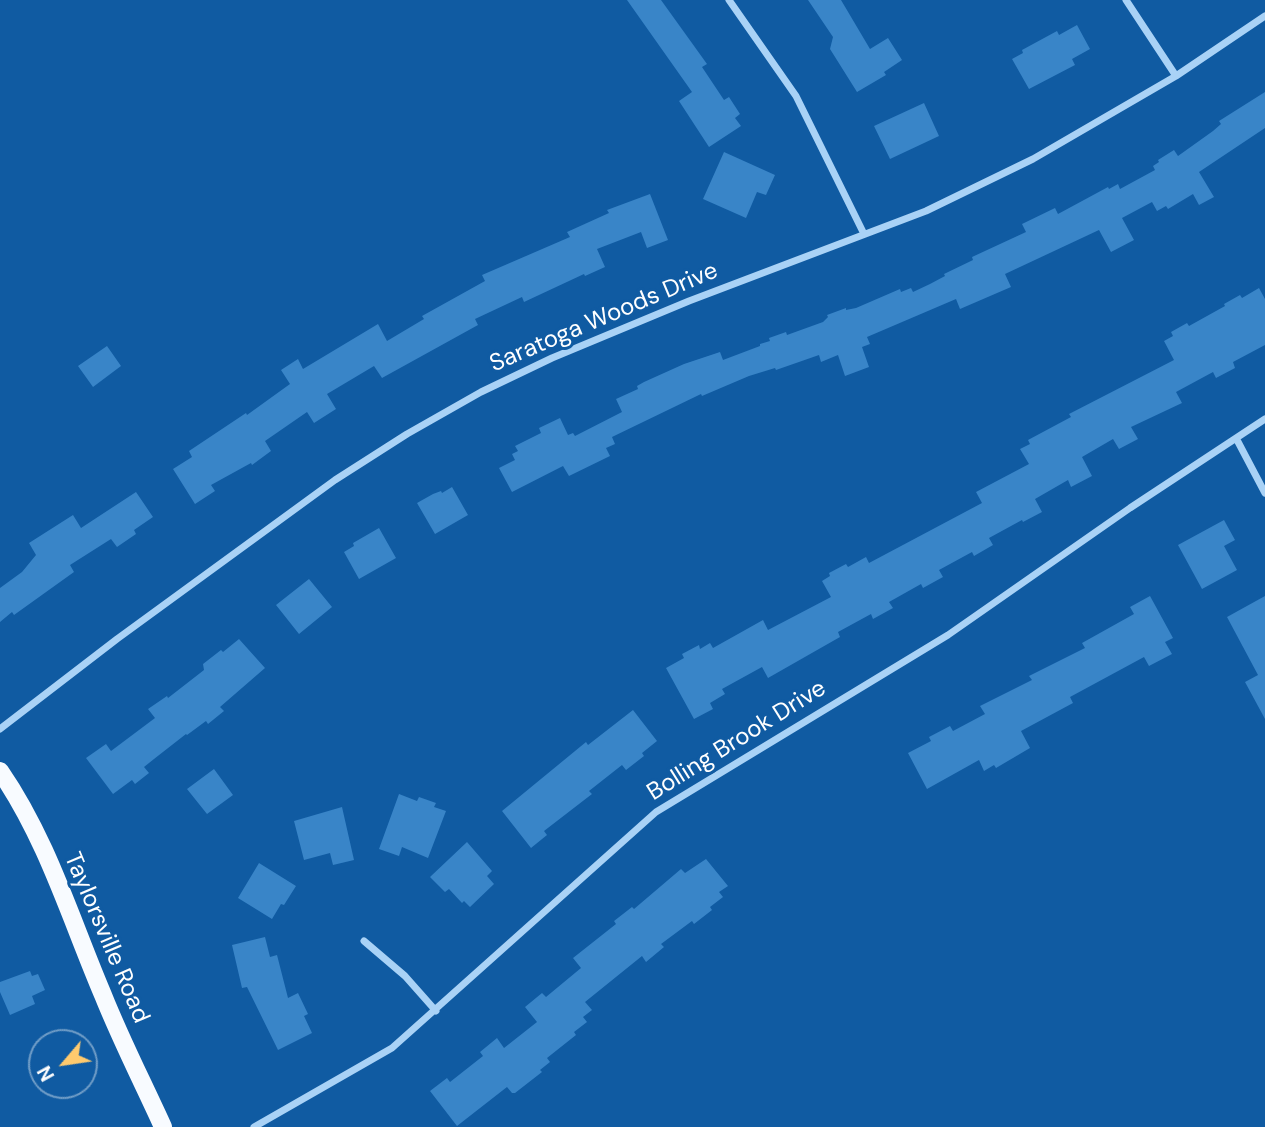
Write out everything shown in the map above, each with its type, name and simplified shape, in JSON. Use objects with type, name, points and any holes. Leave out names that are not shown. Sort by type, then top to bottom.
[{"type":"main road","name":"Taylorsville Road","points":[[0,771],[24,813],[66,900],[103,996],[163,1127]]},
{"type":"street","points":[[729,0],[796,96],[864,234]]},
{"type":"street","points":[[1126,0],[1176,76]]},
{"type":"street","name":"Saratoga Woods Drive","points":[[0,729],[117,639],[335,480],[481,392],[552,358],[689,301],[926,211],[1032,159],[1176,76],[1265,16]]},
{"type":"street","name":"Bolling Brook Drive","points":[[254,1127],[392,1048],[656,812],[947,635],[1130,508],[1265,419]]},
{"type":"street","points":[[1236,438],[1265,493]]},
{"type":"street","points":[[364,941],[405,976],[436,1011]]},
{"type":"building","points":[[627,0],[661,0],[707,64],[702,67],[724,100],[729,97],[740,114],[735,118],[741,126],[709,147],[679,101],[692,92]]},
{"type":"building","points":[[808,0],[841,0],[870,49],[888,38],[902,60],[884,72],[886,75],[857,92],[830,49],[833,37]]},
{"type":"building","points":[[1077,25],[1090,49],[1072,59],[1075,65],[1029,89],[1012,59],[1023,53],[1022,50],[1057,31],[1059,35]]},
{"type":"building","points":[[1265,92],[1265,128],[1199,172],[1214,197],[1199,205],[1193,194],[1168,209],[1166,206],[1157,211],[1152,202],[1122,218],[1134,240],[1111,252],[1099,230],[1005,274],[1011,287],[960,309],[956,299],[867,337],[870,344],[862,347],[869,367],[845,376],[838,355],[821,362],[819,355],[749,376],[702,396],[701,394],[612,437],[615,444],[606,448],[610,456],[569,476],[563,466],[512,492],[499,468],[515,460],[512,454],[518,451],[515,446],[541,433],[539,428],[560,418],[568,435],[573,433],[575,436],[622,412],[616,399],[638,389],[637,386],[644,382],[684,364],[720,352],[723,360],[760,346],[770,341],[769,338],[786,332],[787,335],[823,322],[827,315],[846,308],[856,308],[900,289],[901,292],[911,288],[913,292],[930,284],[973,260],[972,257],[1026,232],[1022,224],[1055,208],[1058,214],[1108,187],[1109,189],[1118,184],[1120,189],[1155,170],[1153,166],[1158,160],[1174,150],[1178,156],[1213,131],[1221,124],[1219,121]]},
{"type":"building","points":[[924,103],[939,136],[890,159],[874,126]]},
{"type":"building","points":[[724,152],[775,175],[766,195],[757,192],[746,218],[703,199]]},
{"type":"building","points":[[650,194],[668,240],[647,248],[641,232],[597,249],[605,267],[524,302],[522,297],[475,319],[478,325],[382,378],[374,366],[327,394],[336,409],[314,423],[307,412],[265,441],[271,451],[252,465],[251,463],[211,485],[215,491],[195,504],[173,469],[192,457],[189,451],[290,384],[281,370],[298,359],[303,369],[378,324],[387,341],[424,319],[422,316],[485,281],[482,275],[570,237],[567,232],[609,213],[607,210]]},
{"type":"building","points":[[1259,288],[1265,299],[1265,345],[1233,362],[1235,368],[1216,378],[1213,372],[1176,392],[1182,403],[1131,427],[1138,439],[1119,449],[1113,439],[1082,457],[1092,476],[1071,487],[1068,480],[1035,499],[1042,512],[989,538],[993,545],[974,556],[972,552],[939,570],[943,577],[923,588],[921,584],[889,602],[893,608],[873,619],[871,614],[838,632],[840,637],[768,678],[762,667],[722,689],[725,694],[710,703],[713,709],[694,719],[666,668],[684,658],[682,654],[699,645],[700,649],[710,643],[713,648],[763,620],[768,630],[831,597],[822,581],[830,576],[829,573],[866,557],[869,563],[982,503],[976,492],[1029,464],[1020,449],[1030,444],[1028,440],[1071,417],[1069,414],[1174,360],[1164,341],[1173,336],[1171,332],[1187,323],[1189,326],[1240,295],[1242,298]]},
{"type":"building","points":[[107,346],[121,366],[93,387],[78,366]]},
{"type":"building","points":[[452,487],[468,515],[435,534],[417,503]]},
{"type":"building","points":[[136,492],[153,517],[134,530],[136,534],[117,547],[111,539],[70,565],[74,572],[0,622],[0,588],[22,572],[36,555],[29,543],[73,515],[81,528]]},
{"type":"building","points":[[1224,520],[1235,540],[1224,546],[1237,570],[1202,589],[1178,545]]},
{"type":"building","points":[[379,528],[396,558],[359,579],[344,552],[354,546],[353,543]]},
{"type":"building","points":[[309,579],[332,607],[299,634],[276,605]]},
{"type":"building","points":[[1150,596],[1173,638],[1165,642],[1172,654],[1149,666],[1144,657],[1070,697],[1073,703],[1021,731],[1030,748],[996,768],[994,765],[984,771],[979,760],[927,789],[908,753],[931,741],[929,737],[950,726],[953,731],[985,714],[980,706],[1032,680],[1029,676],[1085,648],[1082,643],[1134,614],[1130,607]]},
{"type":"building","points":[[1265,596],[1265,719],[1245,682],[1258,675],[1227,617]]},
{"type":"building","points":[[239,639],[265,668],[220,707],[224,711],[208,724],[206,721],[186,734],[144,767],[149,773],[135,784],[132,780],[113,794],[86,758],[106,744],[111,751],[155,718],[148,709],[167,696],[168,698],[204,670],[203,664]]},
{"type":"building","points":[[633,710],[657,741],[626,770],[622,765],[589,791],[592,794],[544,831],[547,835],[531,848],[502,811],[586,742],[588,745]]},
{"type":"building","points":[[214,769],[233,795],[207,814],[187,789]]},
{"type":"building","points":[[399,794],[417,801],[419,797],[436,803],[434,807],[446,811],[428,858],[402,847],[399,856],[379,849]]},
{"type":"building","points":[[342,807],[354,860],[333,865],[330,853],[304,860],[294,821]]},
{"type":"building","points":[[467,842],[492,871],[487,876],[494,884],[470,907],[464,901],[462,903],[449,889],[445,892],[430,877]]},
{"type":"building","points":[[706,859],[728,886],[719,892],[723,897],[710,907],[712,910],[661,944],[664,947],[646,962],[642,956],[585,1002],[592,1010],[583,1017],[587,1022],[574,1032],[576,1035],[547,1058],[550,1062],[540,1070],[542,1072],[515,1093],[507,1087],[457,1126],[430,1091],[447,1078],[450,1082],[483,1056],[480,1052],[497,1038],[504,1048],[537,1022],[525,1007],[542,993],[546,997],[581,968],[573,958],[616,924],[614,921],[632,907],[634,909],[681,869],[685,873]]},
{"type":"building","points":[[259,863],[296,886],[272,919],[238,898]]},
{"type":"building","points":[[265,937],[270,957],[277,955],[288,998],[298,993],[308,1014],[304,1016],[312,1033],[278,1050],[247,987],[242,988],[232,945]]},
{"type":"building","points":[[30,971],[32,976],[38,974],[45,990],[32,996],[35,1004],[10,1015],[0,992],[0,982]]}]
